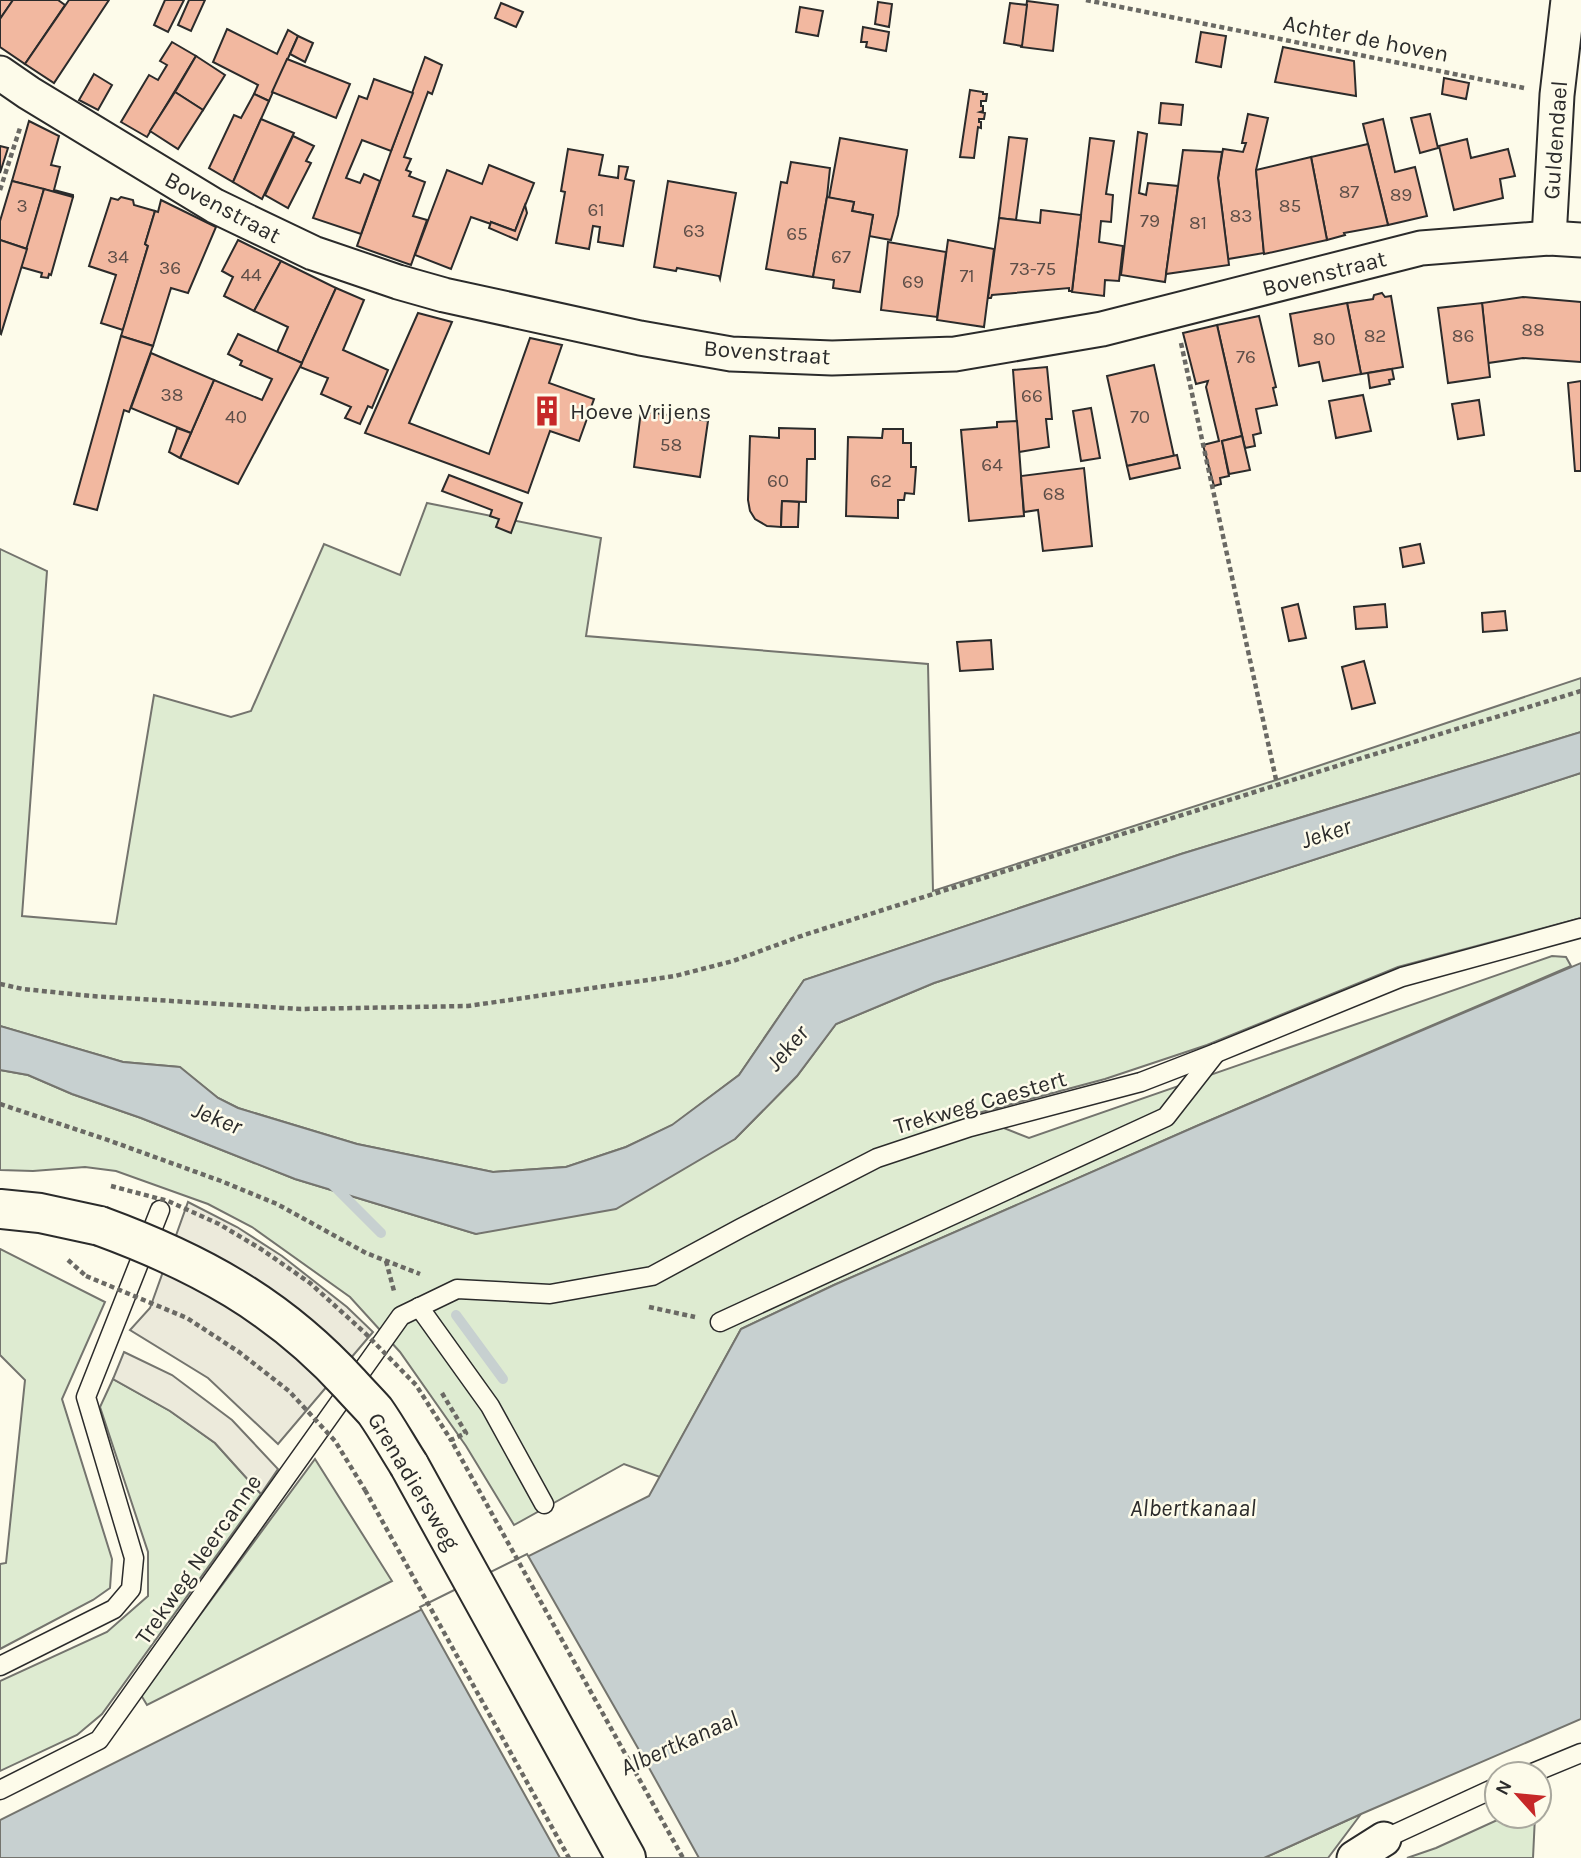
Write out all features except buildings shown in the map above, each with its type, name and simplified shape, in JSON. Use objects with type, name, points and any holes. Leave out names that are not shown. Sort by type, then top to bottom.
[{"type":"main road","name":"Grenadiersweg","points":[[0,1209],[40,1213],[100,1226],[150,1245],[201,1269],[273,1313],[329,1361],[374,1411],[416,1478],[626,1858]]},
{"type":"street","name":"Guldendael","points":[[1565,239],[1557,95],[1568,0]]},
{"type":"street","name":"Bovenstraat","points":[[0,73],[215,206],[313,253],[444,295],[640,338],[732,354],[832,358],[955,354],[1102,330],[1421,248],[1565,239]]},
{"type":"street","points":[[1354,1858],[1384,1839]]},
{"type":"lane","name":"Trekweg Caestert","points":[[401,1316],[457,1289],[550,1294],[652,1276],[877,1158],[970,1127],[1142,1082],[1402,977],[1581,928]]},
{"type":"lane","points":[[720,1322],[1166,1117],[1216,1053]]},
{"type":"lane","points":[[0,1666],[114,1609],[131,1589],[134,1558],[86,1397],[160,1210]]},
{"type":"lane","points":[[419,1307],[490,1406],[544,1504]]},
{"type":"lane","name":"Trekweg Neercanne","points":[[0,1790],[99,1740],[401,1316]]},
{"type":"lane","points":[[1553,1765],[1581,1754]]},
{"type":"lane","points":[[1384,1839],[1483,1793]]},
{"type":"path","name":"Achter de hoven","points":[[1086,0],[1557,95]]},
{"type":"path","points":[[0,190],[29,93]]},
{"type":"path","points":[[1174,312],[1277,785]]},
{"type":"path","points":[[0,984],[91,996],[301,1009],[468,1006],[675,976],[733,961],[804,935],[1581,691]]},
{"type":"path","points":[[0,1104],[221,1181],[277,1204],[366,1253],[386,1261]]},
{"type":"path","name":"Grenadiersweg","points":[[86,1276],[187,1318],[239,1352],[289,1391],[335,1441],[365,1490],[569,1858]]},
{"type":"path","points":[[466,1433],[451,1440],[683,1858]]},
{"type":"green space","points":[[427,503],[601,538],[586,636],[928,664],[933,891],[1581,678],[1581,732],[1181,854],[804,980],[739,1075],[673,1125],[626,1147],[566,1167],[493,1172],[357,1144],[238,1108],[218,1098],[179,1067],[123,1062],[0,1026],[0,549],[47,571],[22,916],[116,924],[154,695],[231,717],[251,711],[324,544],[400,575]]},
{"type":"green space","points":[[1581,773],[1581,918],[1398,967],[1207,1045],[1105,1079],[971,1115],[1029,1138],[1552,956],[1566,957],[1571,966],[1199,1125],[834,1285],[741,1329],[660,1477],[624,1464],[514,1525],[466,1446],[400,1352],[350,1297],[252,1227],[208,1204],[116,1171],[85,1167],[33,1171],[0,1170],[0,1070],[28,1075],[295,1179],[476,1234],[735,1139],[797,1076],[836,1024],[934,983]]},
{"type":"green space","points":[[0,1249],[105,1302],[62,1399],[112,1559],[110,1588],[93,1600],[0,1649],[0,1564],[6,1563],[25,1380],[0,1355]]},
{"type":"green space","points":[[113,1379],[170,1411],[215,1443],[261,1494],[102,1714],[77,1735],[0,1771],[0,1681],[107,1632],[148,1596],[148,1552],[100,1407]]},
{"type":"green space","points":[[315,1459],[392,1581],[147,1705],[141,1695]]},
{"type":"green space","points":[[1361,1814],[1328,1858],[1264,1858]]},
{"type":"green space","points":[[1483,1827],[1483,1830],[1534,1830],[1533,1858],[1407,1858]]},
{"type":"shaded area","points":[[188,1202],[237,1227],[282,1256],[347,1307],[373,1332],[278,1444],[208,1378],[130,1330],[150,1308]]},
{"type":"shaded area","points":[[124,1352],[172,1375],[232,1420],[278,1469],[261,1494],[215,1443],[170,1411],[113,1379]]},
{"type":"water","name":"Jeker","points":[[1581,732],[1581,773],[934,983],[836,1024],[797,1076],[735,1139],[616,1209],[476,1234],[295,1179],[28,1075],[0,1070],[0,1026],[123,1062],[180,1067],[218,1098],[238,1108],[357,1144],[493,1172],[566,1167],[626,1147],[672,1125],[739,1075],[804,980],[1181,854]]},
{"type":"water","name":"Albertkanaal","points":[[1581,963],[1581,1719],[1264,1858],[0,1858],[0,1820],[649,1496],[741,1329],[834,1285],[1199,1125]]},
{"type":"pier","points":[[527,1554],[699,1858],[560,1858],[420,1607]]},
{"type":"waterway","points":[[331,1183],[381,1233]]},
{"type":"waterway","points":[[456,1315],[503,1379]]},
{"type":"place","name":"Hoeve Vrijens","points":[[547,411]]}]
